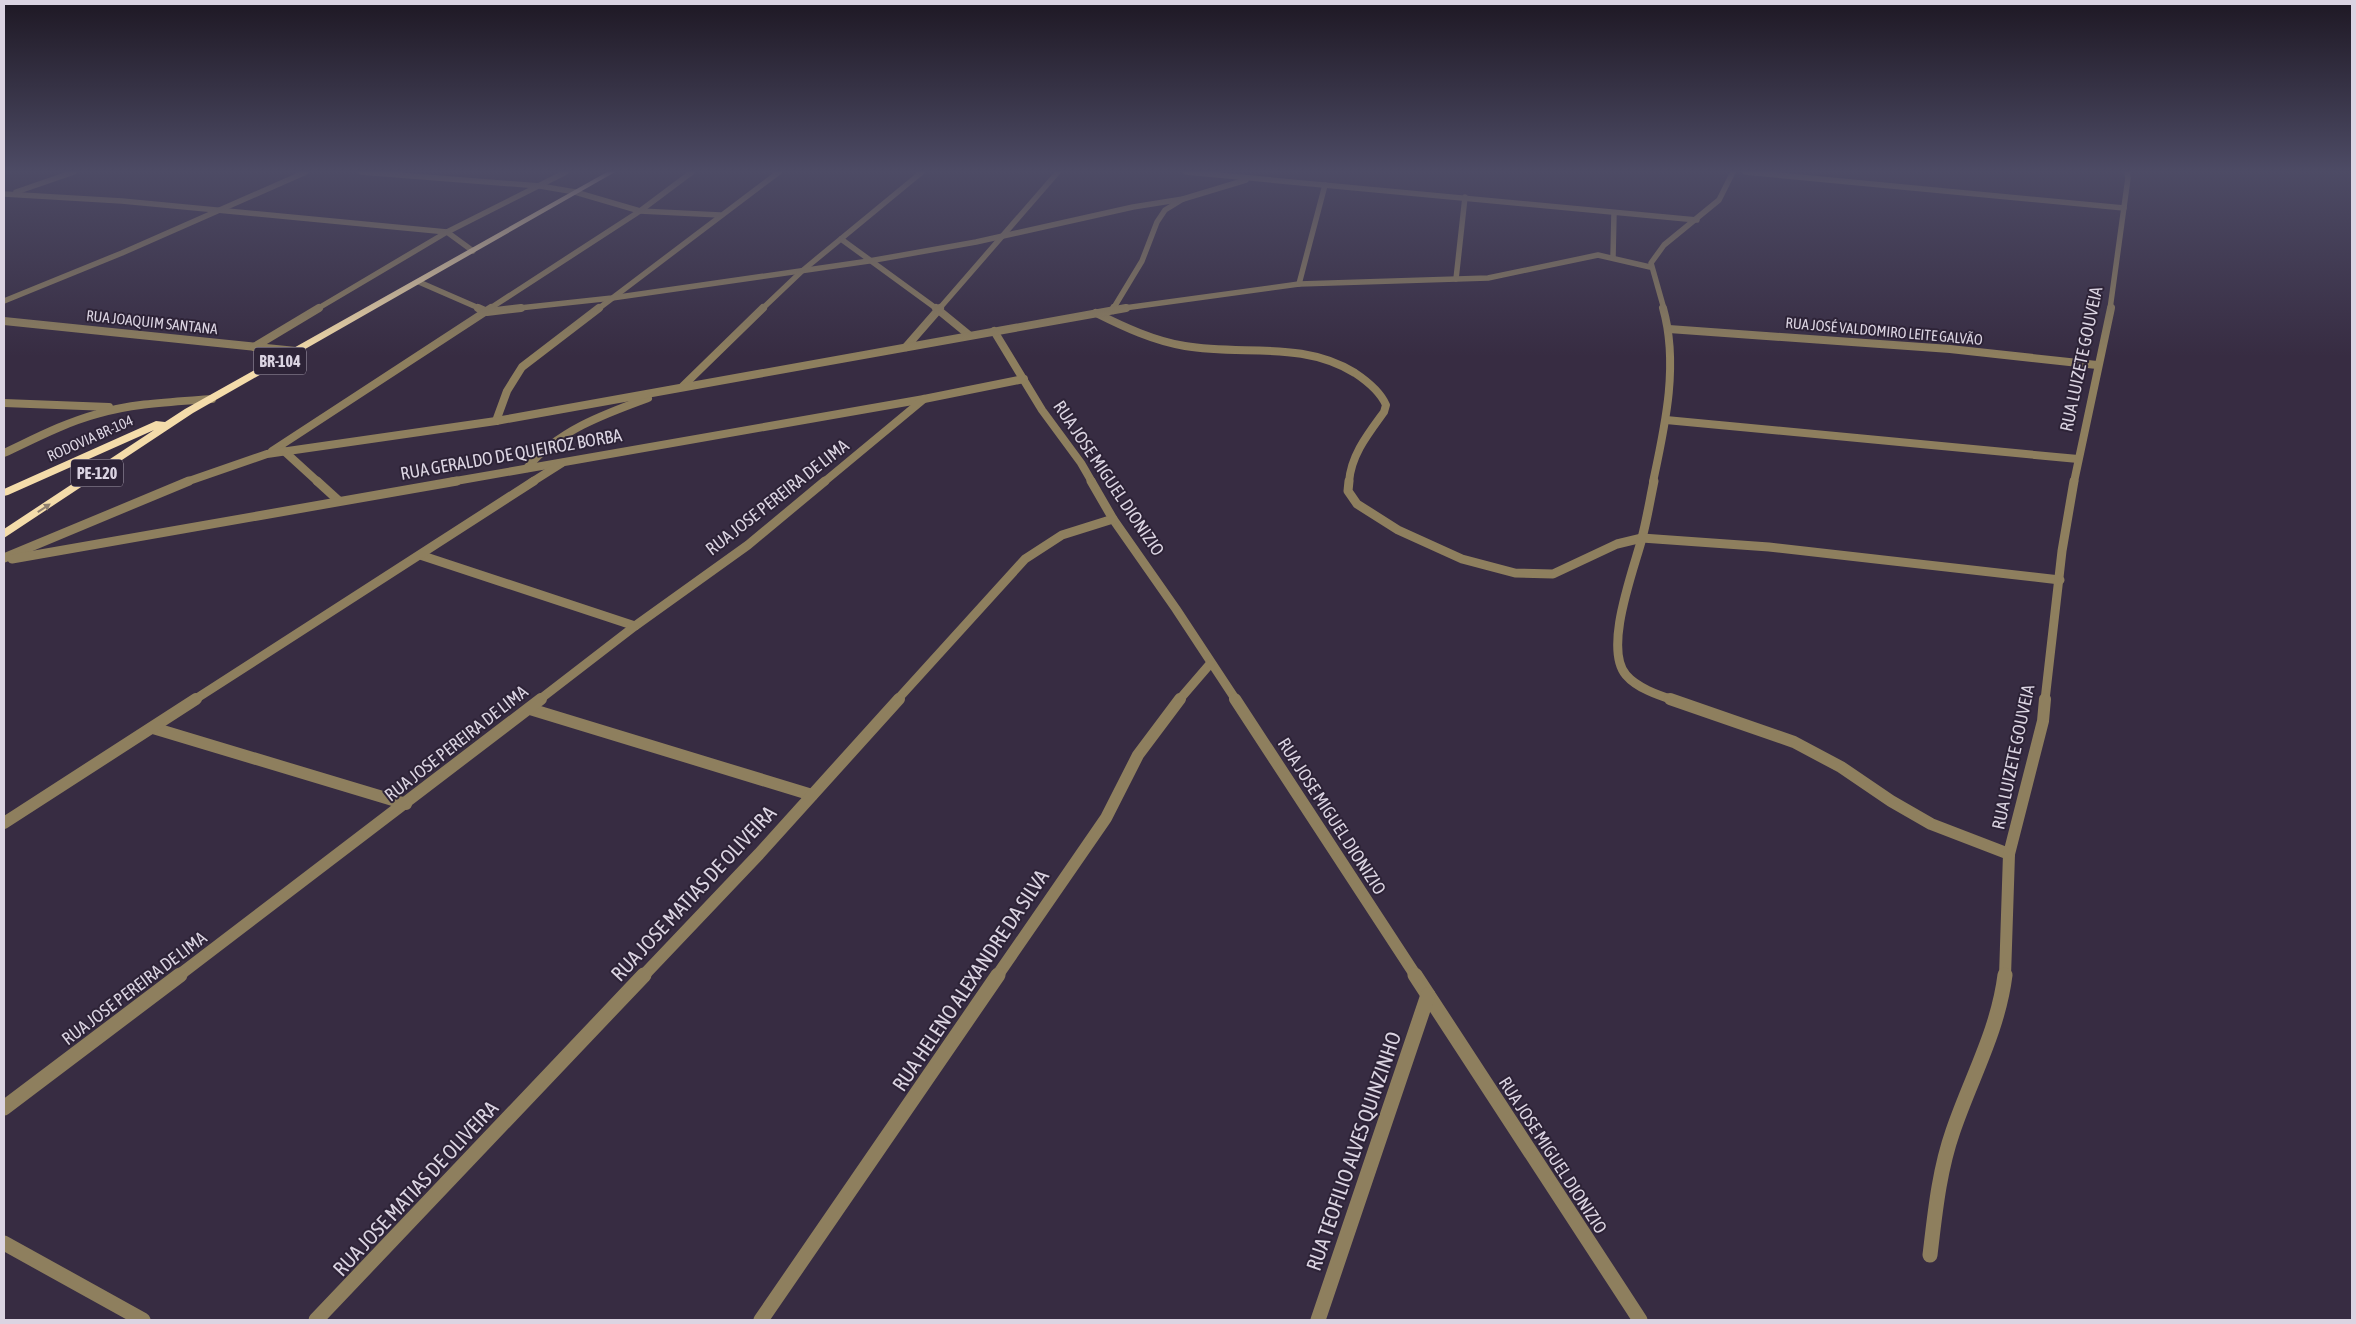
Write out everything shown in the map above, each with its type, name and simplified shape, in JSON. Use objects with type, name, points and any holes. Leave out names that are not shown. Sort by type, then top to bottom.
[{"type":"highway","name":"BR-104","points":[[189,411],[503,234]]},
{"type":"highway","name":"RODOVIA BR-104","points":[[4,493],[189,411]]},
{"type":"highway","name":"PE-120","points":[[4,534],[189,411]]},
{"type":"street","points":[[4,301],[163,234]]},
{"type":"street","points":[[254,347],[444,234]]},
{"type":"street","points":[[449,234],[473,251]]},
{"type":"street","points":[[267,454],[607,234]]},
{"type":"street","points":[[496,422],[506,391],[522,367],[696,234]]},
{"type":"street","points":[[527,468],[533,458],[547,446],[572,432],[632,404],[682,386],[802,270],[847,234]]},
{"type":"street","points":[[906,347],[1003,234]]},
{"type":"street","points":[[419,282],[487,312],[612,298],[870,261],[1015,234]]},
{"type":"street","points":[[1113,310],[1142,260],[1153,234]]},
{"type":"street","points":[[1299,284],[1312,234]]},
{"type":"street","points":[[1456,280],[1461,234]]},
{"type":"street","points":[[1612,257],[1613,234]]},
{"type":"street","points":[[1680,234],[1657,252],[1650,267],[1669,329],[1666,420],[1642,538],[1625,596],[1617,645],[1619,661],[1626,675],[1642,687],[1666,698],[1794,742],[1841,767],[1931,824],[2009,854]]},
{"type":"street","name":"RUA LUIZETE GOUVEIA","points":[[1930,1254],[1938,1186],[1952,1131],[1993,1031],[2003,993],[2007,963],[2009,854],[2043,722],[2062,552],[2078,459],[2111,307],[2121,234]]},
{"type":"street","points":[[841,239],[969,335]]},
{"type":"street","points":[[4,559],[175,486],[267,454],[496,422],[682,386],[1096,312],[1299,284],[1456,280],[1503,276],[1584,257],[1612,257],[1650,267]]},
{"type":"street","points":[[1096,312],[1143,334],[1170,343],[1206,348],[1298,350],[1329,358],[1355,372],[1378,392],[1386,405],[1384,412],[1358,447],[1348,479],[1348,491],[1357,504],[1374,516],[1398,530],[1462,559],[1515,573],[1554,574],[1617,544],[1642,538],[1769,547],[2060,580]]},
{"type":"street","name":"RUA JOAQUIM SANTANA","points":[[4,321],[296,352]]},
{"type":"street","name":"RUA JOSÉ VALDOMIRO LEITE GALVÃO","points":[[1669,329],[1941,349],[2097,365]]},
{"type":"street","name":"RUA JOSE MIGUEL DIONIZIO","points":[[994,331],[1042,410],[1082,463],[1113,519],[1172,602],[1210,664],[1640,1320]]},
{"type":"street","name":"RUA GERALDO DE QUEIROZ BORBA","points":[[4,559],[924,400],[1024,379]]},
{"type":"street","points":[[4,403],[123,408],[212,399]]},
{"type":"street","name":"RUA JOSE PEREIRA DE LIMA","points":[[4,1108],[406,804],[635,626],[770,527],[924,400]]},
{"type":"street","points":[[4,453],[74,421],[123,408]]},
{"type":"street","points":[[1666,420],[2078,459]]},
{"type":"street","points":[[284,452],[339,501]]},
{"type":"street","points":[[4,823],[566,461]]},
{"type":"street","name":"RUA JOSE MATIAS DE OLIVEIRA","points":[[316,1320],[759,854],[1025,559],[1062,535],[1113,519]]},
{"type":"street","points":[[420,555],[635,626]]},
{"type":"street","name":"RUA HELENO ALEXANDRE DA SILVA","points":[[761,1320],[1106,818],[1118,798],[1136,758],[1152,734],[1210,664]]},
{"type":"street","points":[[530,708],[812,794]]},
{"type":"street","points":[[153,728],[406,804]]},
{"type":"street","name":"RUA TEOFILIO ALVES QUINZINHO","points":[[1318,1320],[1428,995]]},
{"type":"street","points":[[4,1243],[143,1320]]}]
